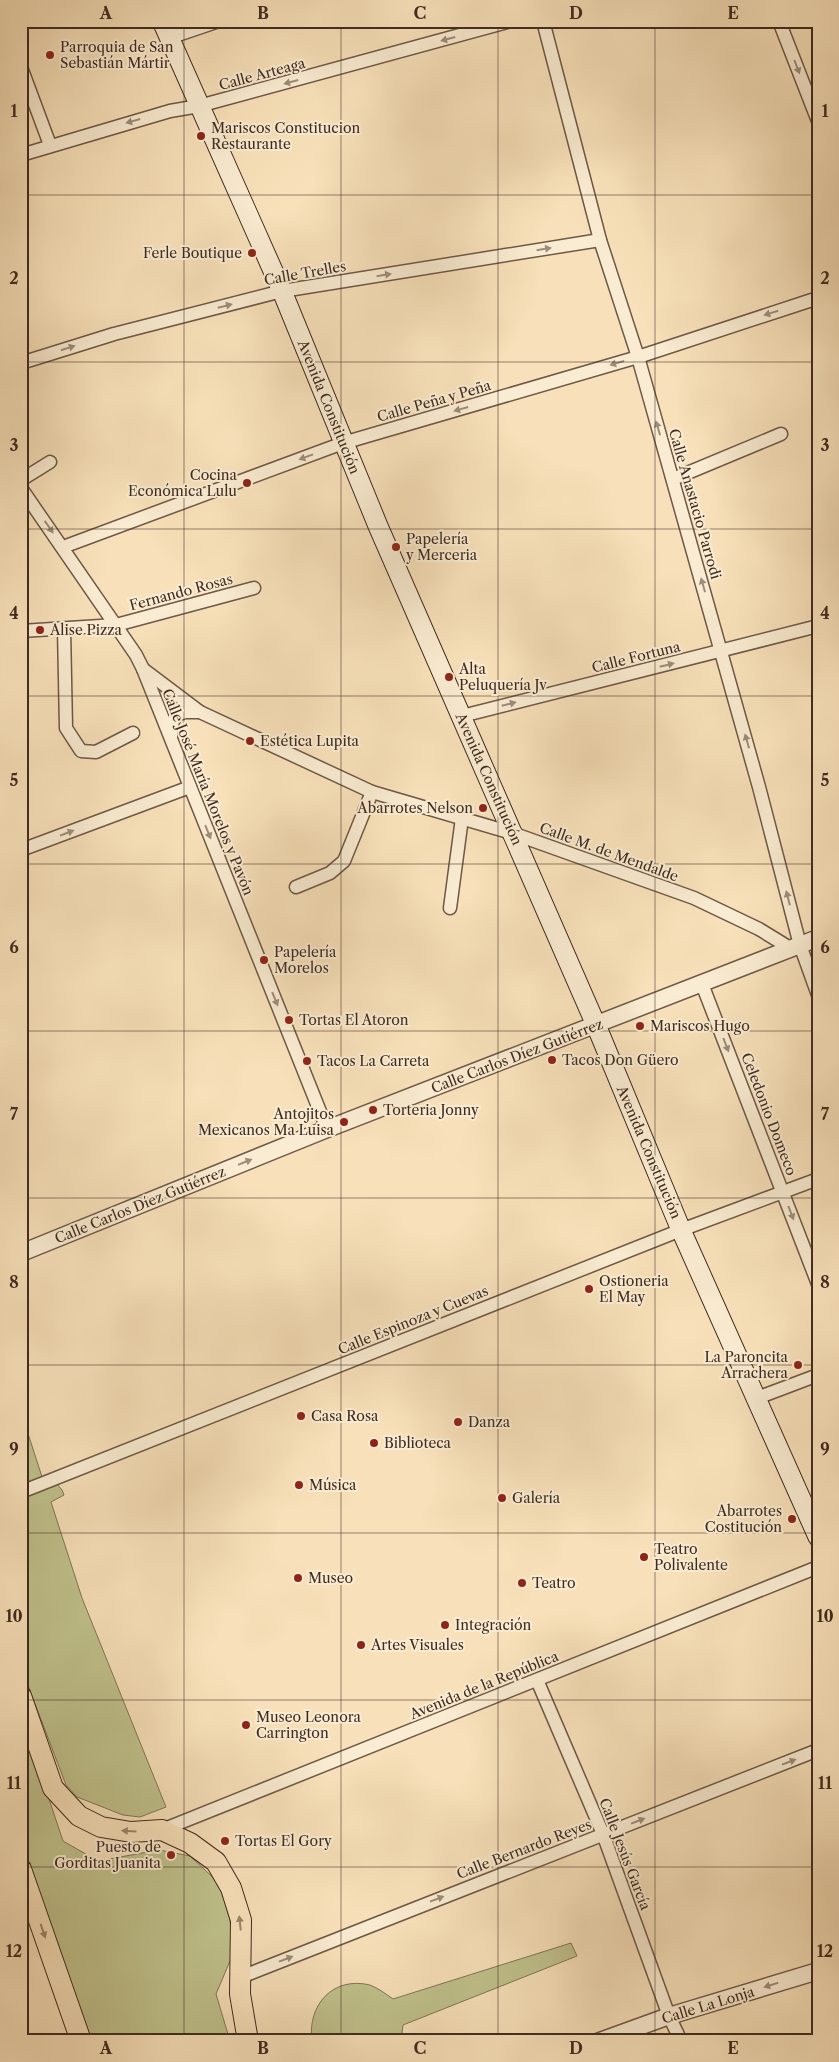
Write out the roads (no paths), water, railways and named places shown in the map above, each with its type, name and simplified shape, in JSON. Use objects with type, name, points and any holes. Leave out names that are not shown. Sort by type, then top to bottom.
[{"type":"main road","name":"Avenida Constitución","points":[[165,30],[282,291],[343,443],[596,1025],[681,1230],[758,1398],[818,1537]]},
{"type":"main road","points":[[21,1696],[53,1788],[79,1816],[101,1827],[123,1831],[162,1830],[190,1843],[216,1862],[231,1888],[241,1920],[240,1994],[248,2041]]},
{"type":"main road","points":[[21,1870],[81,2041]]},
{"type":"street","points":[[165,30],[219,21]]},
{"type":"street","name":"Calle Arteaga","points":[[21,155],[170,110],[199,106],[512,21]]},
{"type":"street","name":"Calle Anastacio Parrodi","points":[[543,21],[600,240],[638,357],[759,787],[795,947],[818,995]]},
{"type":"street","points":[[779,21],[818,121]]},
{"type":"street","points":[[21,67],[50,145]]},
{"type":"street","name":"Calle Trelles","points":[[21,363],[114,334],[282,291],[600,240]]},
{"type":"street","name":"Calle Peña y Peña","points":[[63,547],[343,443],[638,357],[818,298]]},
{"type":"street","points":[[672,478],[780,434]]},
{"type":"street","points":[[21,480],[50,462]]},
{"type":"street","name":"Calle José María Morelos y Pavón","points":[[21,488],[116,625],[143,669],[327,1129]]},
{"type":"street","name":"Fernando Rosas","points":[[21,631],[116,625],[254,588]]},
{"type":"street","name":"Calle Fortuna","points":[[462,716],[818,626]]},
{"type":"street","points":[[64,629],[66,728],[81,751],[96,752],[133,733]]},
{"type":"street","name":"Calle M. de Mendalde","points":[[143,669],[200,712],[372,792],[512,833],[694,898],[795,947]]},
{"type":"street","points":[[171,742],[171,726],[176,715],[185,712],[200,712]]},
{"type":"street","points":[[21,850],[190,787]]},
{"type":"street","points":[[296,887],[330,874],[344,861],[372,792]]},
{"type":"street","points":[[450,908],[462,818]]},
{"type":"street","name":"Calle Carlos Díez Gutiérrez","points":[[21,1253],[327,1129],[818,938]]},
{"type":"street","name":"Celedonio Domeco","points":[[702,984],[818,1284]]},
{"type":"street","name":"Calle Espinoza y Cuevas","points":[[21,1492],[681,1230],[818,1179]]},
{"type":"street","points":[[758,1398],[818,1375]]},
{"type":"street","name":"Avenida de la República","points":[[162,1830],[818,1568]]},
{"type":"street","name":"Calle Jesús García","points":[[537,1680],[603,1834],[669,2016],[682,2041]]},
{"type":"street","name":"Calle Bernardo Reyes","points":[[241,1977],[818,1750]]},
{"type":"street","name":"Calle La Lonja","points":[[600,2041],[669,2016],[818,1971]]},
{"type":"place","name":"Parroquia de San Sebastián Mártir","points":[[50,55]]},
{"type":"place","name":"Mariscos Constitucion Restaurante","points":[[201,136]]},
{"type":"place","name":"Ferle Boutique","points":[[252,253]]},
{"type":"place","name":"Cocina Económica Lulu","points":[[247,483]]},
{"type":"place","name":"Papelería y Merceria","points":[[396,547]]},
{"type":"place","name":"Alise Pizza","points":[[40,630]]},
{"type":"place","name":"Alta Peluquería Jv","points":[[449,677]]},
{"type":"place","name":"Estética Lupita","points":[[250,741]]},
{"type":"place","name":"Abarrotes Nelson","points":[[483,808]]},
{"type":"place","name":"Papelería Morelos","points":[[264,960]]},
{"type":"place","name":"Tortas El Atoron","points":[[289,1020]]},
{"type":"place","name":"Mariscos Hugo","points":[[640,1026]]},
{"type":"place","name":"Tacos Don Güero","points":[[552,1060]]},
{"type":"place","name":"Tacos La Carreta","points":[[307,1061]]},
{"type":"place","name":"Torteria Jonny","points":[[373,1110]]},
{"type":"place","name":"Antojitos Mexicanos Ma Luisa","points":[[344,1122]]},
{"type":"place","name":"Ostioneria El May","points":[[589,1289]]},
{"type":"place","name":"La Paroncita Arrachera","points":[[798,1365]]},
{"type":"place","name":"Casa Rosa","points":[[301,1416]]},
{"type":"place","name":"Danza","points":[[458,1422]]},
{"type":"place","name":"Biblioteca","points":[[374,1443]]},
{"type":"place","name":"Música","points":[[299,1485]]},
{"type":"place","name":"Galería","points":[[502,1498]]},
{"type":"place","name":"Abarrotes Costitución","points":[[792,1519]]},
{"type":"place","name":"Teatro Polivalente","points":[[644,1557]]},
{"type":"place","name":"Museo","points":[[298,1578]]},
{"type":"place","name":"Teatro","points":[[522,1583]]},
{"type":"place","name":"Integración","points":[[445,1625]]},
{"type":"place","name":"Artes Visuales","points":[[361,1645]]},
{"type":"place","name":"Museo Leonora Carrington","points":[[246,1725]]},
{"type":"place","name":"Tortas El Gory","points":[[225,1841]]},
{"type":"place","name":"Puesto de Gorditas Juanita","points":[[171,1855]]}]
